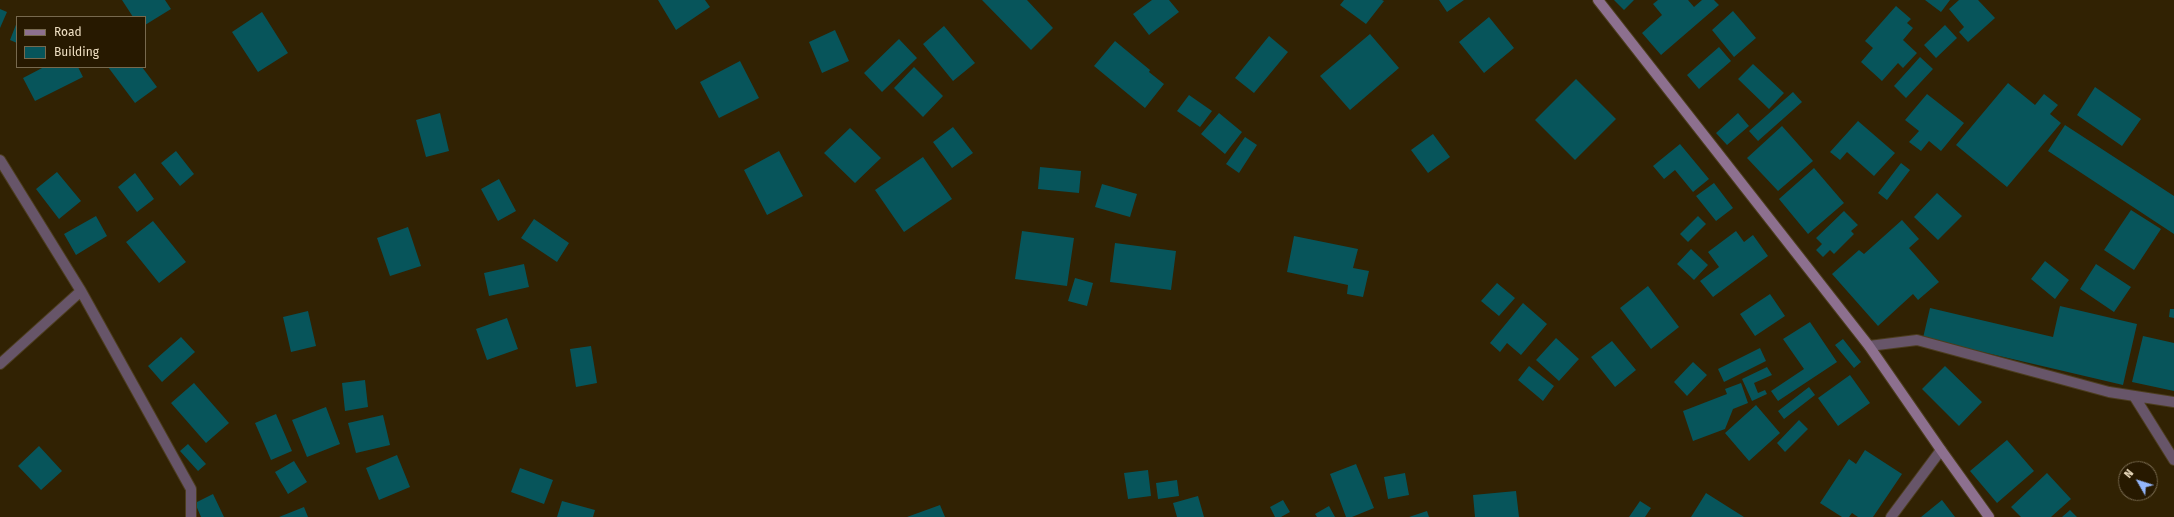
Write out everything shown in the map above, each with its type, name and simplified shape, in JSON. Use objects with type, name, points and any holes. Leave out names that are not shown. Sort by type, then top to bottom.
[{"type":"street","points":[[1598,0],[1869,346],[1940,450],[1989,517]]},
{"type":"street","points":[[0,160],[81,291],[191,489],[191,517]]},
{"type":"street","points":[[0,364],[81,291]]},
{"type":"street","points":[[1869,346],[1917,340],[2109,392],[2174,402]]},
{"type":"street","points":[[2134,396],[2174,460]]},
{"type":"street","points":[[1891,517],[1940,450]]},
{"type":"building","points":[[122,0],[165,0],[171,9],[146,24],[146,16],[132,16]]},
{"type":"building","points":[[658,0],[705,0],[710,7],[676,30]]},
{"type":"building","points":[[982,0],[1027,0],[1053,28],[1031,50]]},
{"type":"building","points":[[1152,0],[1169,0],[1179,12],[1149,35],[1133,14]]},
{"type":"building","points":[[1344,0],[1384,1],[1366,24],[1340,5]]},
{"type":"building","points":[[1439,0],[1464,0],[1447,12]]},
{"type":"building","points":[[1614,0],[1634,0],[1624,10]]},
{"type":"building","points":[[1658,0],[1688,0],[1694,7],[1702,0],[1714,0],[1719,5],[1661,55],[1642,33],[1662,15],[1653,4]]},
{"type":"building","points":[[1925,0],[1950,0],[1941,12]]},
{"type":"building","points":[[1959,0],[1978,0],[1995,18],[1968,42],[1959,32],[1964,27],[1949,9]]},
{"type":"building","points":[[1896,6],[1911,19],[1907,23],[1913,28],[1903,40],[1917,53],[1903,68],[1898,63],[1882,81],[1861,62],[1873,48],[1865,41]]},
{"type":"building","points":[[0,9],[7,12],[0,28]]},
{"type":"building","points":[[1733,11],[1756,38],[1734,57],[1712,30]]},
{"type":"building","points":[[262,12],[288,53],[258,72],[232,32]]},
{"type":"building","points":[[1489,17],[1514,48],[1484,73],[1459,42]]},
{"type":"building","points":[[16,25],[16,43],[10,40]]},
{"type":"building","points":[[1945,25],[1957,38],[1936,58],[1924,45]]},
{"type":"building","points":[[944,26],[975,63],[953,81],[923,44]]},
{"type":"building","points":[[835,30],[849,61],[822,73],[809,42]]},
{"type":"building","points":[[1370,34],[1399,68],[1350,110],[1320,76]]},
{"type":"building","points":[[1269,36],[1288,52],[1254,93],[1235,78]]},
{"type":"building","points":[[899,39],[917,58],[882,92],[864,73]]},
{"type":"building","points":[[1115,41],[1150,70],[1149,72],[1164,84],[1145,108],[1094,66]]},
{"type":"building","points":[[1719,47],[1731,61],[1699,89],[1687,75]]},
{"type":"building","points":[[1920,57],[1933,69],[1906,98],[1894,86]]},
{"type":"building","points":[[740,61],[759,98],[719,118],[700,82]]},
{"type":"building","points":[[1753,64],[1784,93],[1769,109],[1738,79]]},
{"type":"building","points":[[914,67],[943,96],[923,117],[894,88]]},
{"type":"building","points":[[42,68],[78,68],[83,77],[35,101],[23,78]]},
{"type":"building","points":[[109,68],[143,68],[157,87],[135,103]]},
{"type":"building","points":[[1576,79],[1616,119],[1575,160],[1535,120]]},
{"type":"building","points":[[2008,83],[2035,105],[2044,94],[2058,105],[2050,114],[2061,123],[2007,187],[1956,145]]},
{"type":"building","points":[[2095,87],[2141,119],[2122,146],[2077,115]]},
{"type":"building","points":[[1793,92],[1802,102],[1758,141],[1749,131]]},
{"type":"building","points":[[1927,94],[1964,123],[1941,151],[1929,141],[1921,151],[1909,142],[1919,131],[1905,120]]},
{"type":"building","points":[[1189,95],[1212,111],[1200,127],[1177,111]]},
{"type":"building","points":[[440,113],[449,151],[426,157],[416,120]]},
{"type":"building","points":[[1219,113],[1242,132],[1225,154],[1201,134]]},
{"type":"building","points":[[1738,113],[1749,126],[1727,145],[1716,133]]},
{"type":"building","points":[[1858,121],[1895,153],[1874,176],[1847,152],[1840,160],[1830,152]]},
{"type":"building","points":[[2065,125],[2174,196],[2174,234],[2048,151]]},
{"type":"building","points":[[1782,126],[1813,161],[1778,191],[1747,158]]},
{"type":"building","points":[[953,127],[973,153],[952,168],[933,142]]},
{"type":"building","points":[[850,128],[881,158],[855,183],[824,153]]},
{"type":"building","points":[[1433,134],[1450,157],[1428,173],[1411,150]]},
{"type":"building","points":[[1245,137],[1257,145],[1239,173],[1226,164]]},
{"type":"building","points":[[1680,144],[1709,179],[1693,192],[1675,170],[1664,179],[1653,166]]},
{"type":"building","points":[[176,151],[194,174],[180,186],[161,163]]},
{"type":"building","points":[[779,151],[803,196],[767,215],[744,170]]},
{"type":"building","points":[[923,157],[952,199],[904,232],[875,190]]},
{"type":"building","points":[[1901,163],[1910,170],[1887,200],[1878,193]]},
{"type":"building","points":[[1040,167],[1081,171],[1079,193],[1038,189]]},
{"type":"building","points":[[1814,168],[1844,203],[1808,234],[1779,199]]},
{"type":"building","points":[[57,172],[81,201],[59,219],[36,189]]},
{"type":"building","points":[[135,173],[154,199],[137,212],[118,187]]},
{"type":"building","points":[[499,179],[516,211],[498,221],[481,189]]},
{"type":"building","points":[[1714,183],[1733,208],[1716,221],[1696,196]]},
{"type":"building","points":[[1102,184],[1137,194],[1130,217],[1095,207]]},
{"type":"building","points":[[1937,193],[1962,216],[1938,240],[1914,217]]},
{"type":"building","points":[[2131,210],[2161,229],[2134,270],[2104,250]]},
{"type":"building","points":[[1844,211],[1858,225],[1851,231],[1854,234],[1834,254],[1830,250],[1823,257],[1816,250],[1822,244],[1816,238]]},
{"type":"building","points":[[96,216],[107,236],[76,255],[64,234]]},
{"type":"building","points":[[1698,216],[1706,224],[1688,242],[1680,234]]},
{"type":"building","points":[[534,219],[569,243],[557,262],[521,238]]},
{"type":"building","points":[[1902,220],[1919,239],[1909,248],[1939,282],[1918,300],[1913,294],[1878,326],[1832,274],[1859,250],[1864,254]]},
{"type":"building","points":[[153,221],[186,262],[159,283],[126,242]]},
{"type":"building","points":[[408,227],[421,266],[390,276],[377,238]]},
{"type":"building","points":[[1022,231],[1074,238],[1067,286],[1015,279]]},
{"type":"building","points":[[1736,231],[1744,242],[1753,235],[1768,256],[1713,297],[1700,281],[1719,267],[1708,252]]},
{"type":"building","points":[[1294,236],[1358,249],[1353,268],[1369,271],[1363,297],[1347,294],[1348,285],[1287,272]]},
{"type":"building","points":[[1115,243],[1176,251],[1171,290],[1110,282]]},
{"type":"building","points":[[1691,249],[1708,265],[1694,280],[1677,264]]},
{"type":"building","points":[[2045,261],[2069,280],[2055,299],[2031,279]]},
{"type":"building","points":[[524,264],[529,287],[489,296],[484,273]]},
{"type":"building","points":[[2096,264],[2131,287],[2114,312],[2080,289]]},
{"type":"building","points":[[1075,278],[1093,283],[1087,306],[1068,301]]},
{"type":"building","points":[[1497,283],[1515,298],[1499,316],[1481,301]]},
{"type":"building","points":[[1648,286],[1679,327],[1651,349],[1620,308]]},
{"type":"building","points":[[1770,294],[1785,316],[1755,336],[1740,314]]},
{"type":"building","points":[[1523,303],[1547,324],[1521,355],[1507,343],[1500,352],[1490,343]]},
{"type":"building","points":[[2060,306],[2137,324],[2123,385],[1923,338],[1930,308],[2053,337]]},
{"type":"building","points":[[2170,309],[2174,309],[2174,318],[2169,317]]},
{"type":"building","points":[[308,311],[316,346],[291,352],[283,317]]},
{"type":"building","points":[[507,318],[518,349],[487,360],[476,329]]},
{"type":"building","points":[[1810,322],[1837,362],[1778,401],[1771,391],[1804,369],[1783,339]]},
{"type":"building","points":[[2143,336],[2174,343],[2174,391],[2132,382]]},
{"type":"building","points":[[181,337],[195,352],[162,382],[148,366]]},
{"type":"building","points":[[1556,338],[1579,359],[1559,381],[1536,360]]},
{"type":"building","points":[[1843,339],[1861,362],[1854,368],[1835,345]]},
{"type":"building","points":[[1612,341],[1636,370],[1615,387],[1591,357]]},
{"type":"building","points":[[591,346],[597,383],[576,387],[570,349]]},
{"type":"building","points":[[1760,348],[1766,361],[1724,382],[1718,369]]},
{"type":"building","points":[[1693,362],[1707,375],[1687,396],[1674,382]]},
{"type":"building","points":[[1529,366],[1554,386],[1543,401],[1518,380]]},
{"type":"building","points":[[1945,366],[1982,402],[1959,426],[1922,389]]},
{"type":"building","points":[[1767,367],[1772,375],[1754,383],[1758,393],[1765,390],[1767,394],[1752,401],[1742,379]]},
{"type":"building","points":[[1850,375],[1870,403],[1838,426],[1818,398]]},
{"type":"building","points":[[365,380],[368,407],[345,411],[342,383]]},
{"type":"building","points":[[194,383],[229,423],[206,443],[171,403]]},
{"type":"building","points":[[1741,383],[1748,403],[1733,409],[1725,429],[1693,441],[1683,411],[1727,394],[1725,389]]},
{"type":"building","points":[[1809,387],[1815,395],[1784,419],[1778,411]]},
{"type":"building","points":[[1756,405],[1780,433],[1749,461],[1725,433]]},
{"type":"building","points":[[326,407],[340,444],[307,457],[292,420]]},
{"type":"building","points":[[276,414],[292,451],[271,460],[255,423]]},
{"type":"building","points":[[383,415],[390,445],[356,453],[348,423]]},
{"type":"building","points":[[1799,420],[1808,429],[1785,452],[1777,443]]},
{"type":"building","points":[[2007,440],[2034,471],[1997,503],[1970,471]]},
{"type":"building","points":[[188,444],[206,464],[198,471],[180,451]]},
{"type":"building","points":[[39,446],[62,471],[41,490],[18,466]]},
{"type":"building","points":[[1865,450],[1902,474],[1873,517],[1858,517],[1852,513],[1849,517],[1842,517],[1820,503],[1849,459],[1856,464]]},
{"type":"building","points":[[397,455],[410,487],[379,500],[366,468]]},
{"type":"building","points":[[294,461],[307,482],[288,494],[275,472]]},
{"type":"building","points":[[1356,464],[1374,508],[1352,517],[1346,517],[1330,474]]},
{"type":"building","points":[[520,468],[553,480],[544,504],[511,492]]},
{"type":"building","points":[[1148,470],[1151,496],[1128,499],[1124,473]]},
{"type":"building","points":[[1405,473],[1409,495],[1388,499],[1384,477]]},
{"type":"building","points":[[2047,473],[2071,499],[2051,517],[2021,517],[2011,507]]},
{"type":"building","points":[[1177,480],[1179,496],[1158,499],[1156,483]]},
{"type":"building","points":[[1516,491],[1519,517],[1475,517],[1473,495]]},
{"type":"building","points":[[1706,493],[1744,517],[1691,517]]},
{"type":"building","points":[[213,494],[224,517],[201,517],[195,503]]},
{"type":"building","points":[[1198,496],[1204,517],[1177,517],[1173,503]]},
{"type":"building","points":[[1283,500],[1290,512],[1281,517],[1275,517],[1270,507]]},
{"type":"building","points":[[1942,500],[1955,517],[1921,517]]},
{"type":"building","points":[[562,501],[595,510],[593,517],[557,517]]},
{"type":"building","points":[[1640,501],[1651,508],[1645,517],[1629,517]]},
{"type":"building","points":[[940,505],[945,517],[907,517]]},
{"type":"building","points":[[1329,506],[1335,517],[1317,517],[1315,514]]},
{"type":"building","points":[[304,507],[308,517],[279,517]]},
{"type":"building","points":[[2070,510],[2077,517],[2062,517]]},
{"type":"building","points":[[1427,511],[1429,517],[1409,517]]}]
